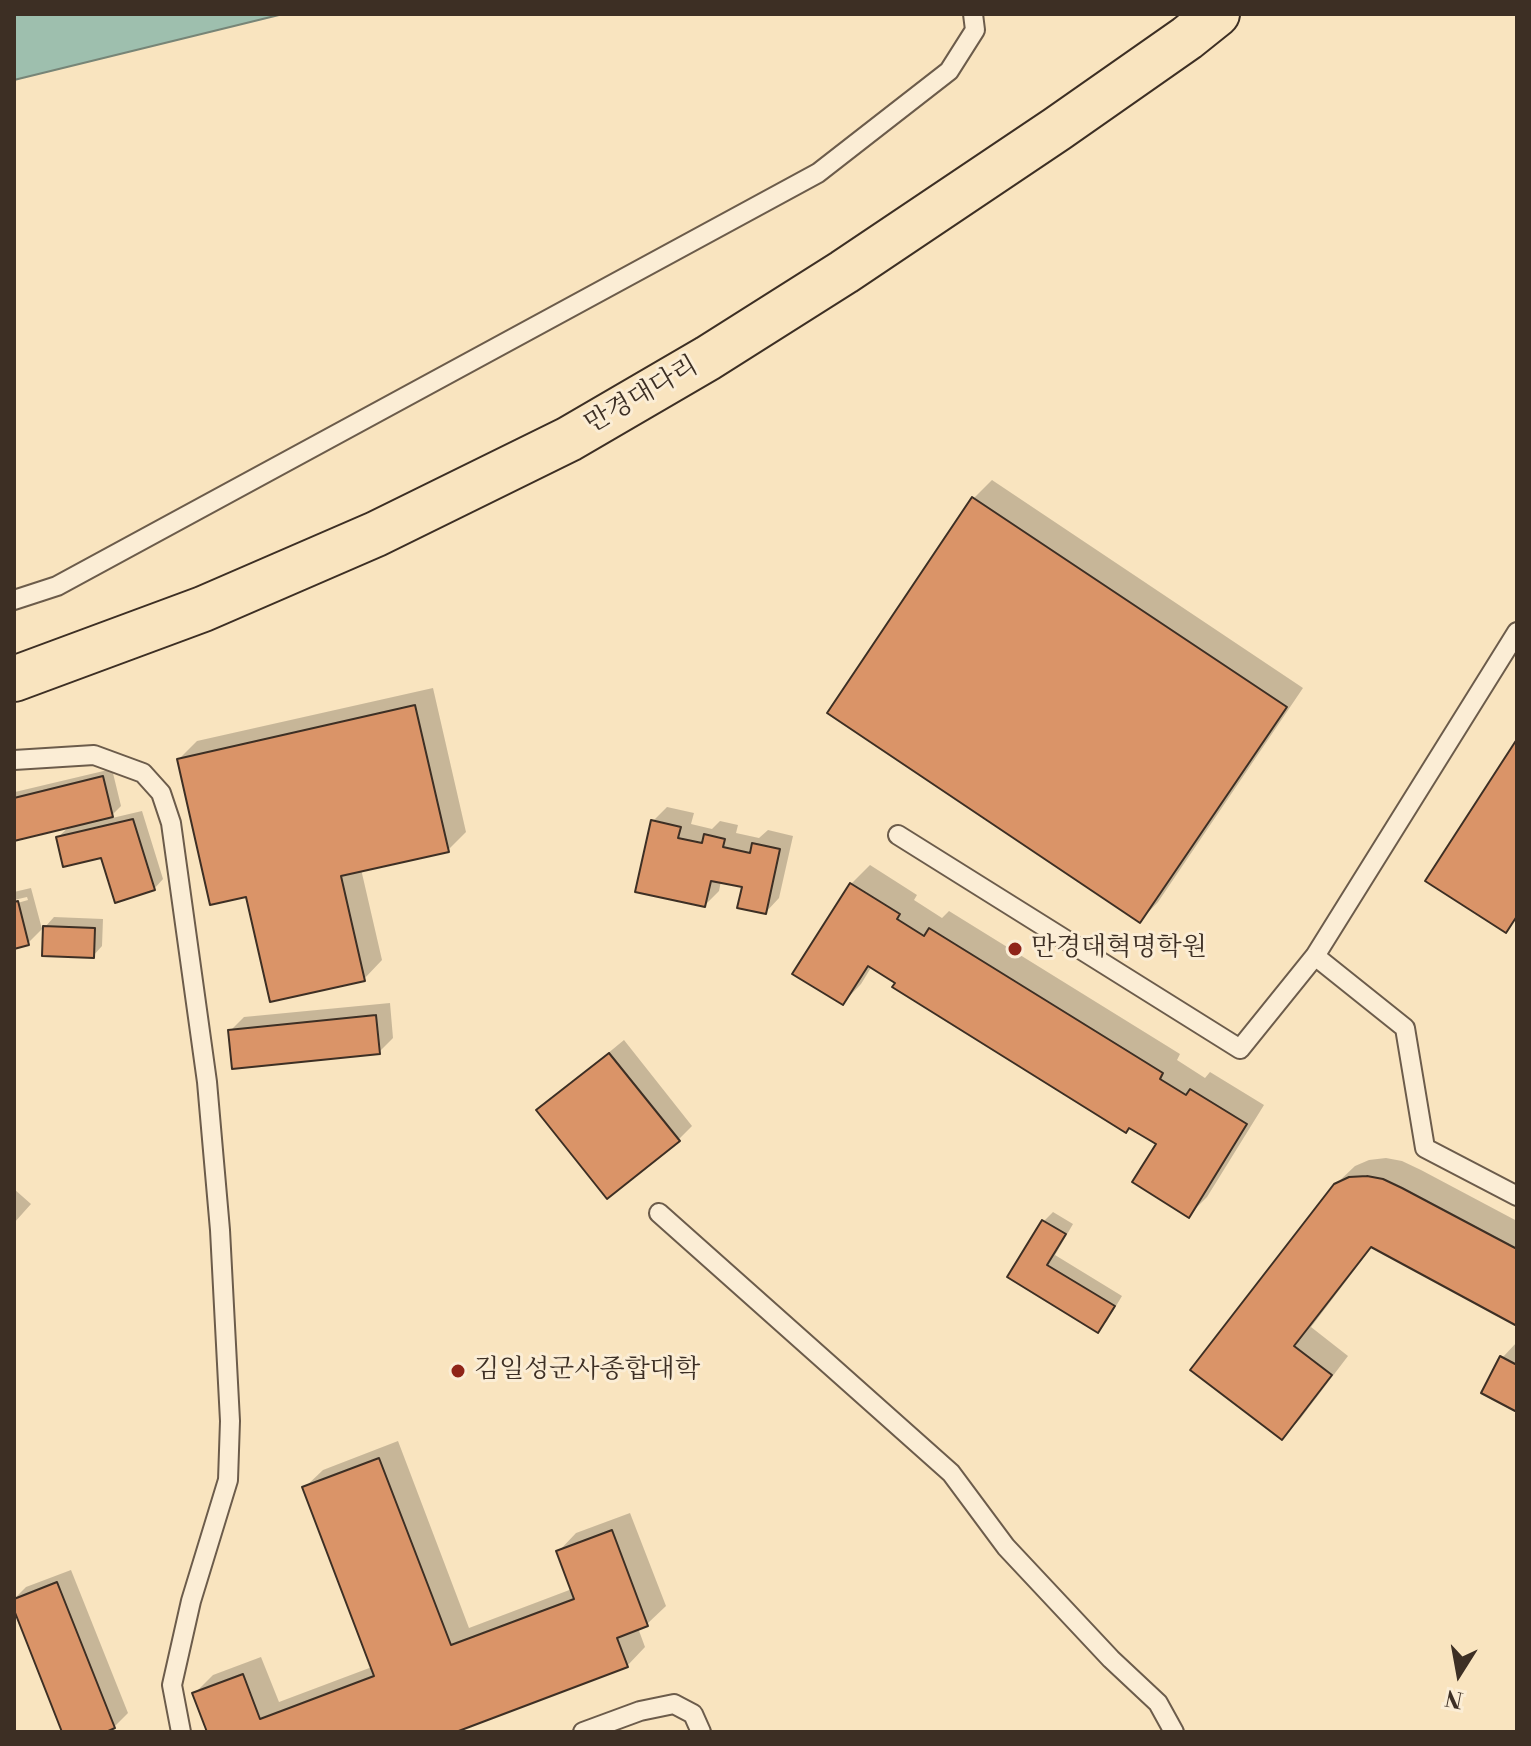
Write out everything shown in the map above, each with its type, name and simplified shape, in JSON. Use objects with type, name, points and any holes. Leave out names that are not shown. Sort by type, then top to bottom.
[{"type":"highway","name":"만경대다리","points":[[14,679],[217,603],[376,534],[569,439],[708,358],[844,272],[1070,120],[1217,14]]},
{"type":"lane","points":[[14,600],[57,586],[818,173],[949,71],[975,30],[973,14]]},
{"type":"lane","points":[[898,835],[1240,1049],[1315,956],[1517,632]]},
{"type":"lane","points":[[14,760],[94,755],[143,773],[161,793],[171,823],[207,1082],[220,1230],[230,1421],[228,1480],[191,1601],[172,1685],[181,1732]]},
{"type":"lane","points":[[1315,956],[1405,1028],[1425,1148],[1517,1196]]},
{"type":"lane","points":[[659,1213],[951,1473],[1006,1547],[1111,1659],[1158,1703],[1174,1732]]},
{"type":"lane","points":[[583,1732],[640,1711],[674,1704],[693,1714],[701,1732]]},
{"type":"shaded area","points":[[14,14],[283,14],[14,80]]},
{"type":"building","points":[[972,497],[1287,707],[1140,923],[827,713]]},
{"type":"building","points":[[415,705],[449,852],[341,876],[365,981],[270,1002],[246,897],[210,905],[177,759]]},
{"type":"building","points":[[1517,739],[1517,916],[1506,933],[1425,881]]},
{"type":"building","points":[[103,776],[113,817],[14,841],[14,798]]},
{"type":"building","points":[[133,819],[155,890],[115,903],[101,858],[63,867],[56,837]]},
{"type":"building","points":[[651,820],[681,827],[678,838],[702,843],[704,834],[725,839],[723,847],[750,853],[752,843],[780,849],[766,914],[737,908],[742,887],[711,881],[705,907],[635,892]]},
{"type":"building","points":[[850,883],[900,914],[897,919],[924,936],[929,928],[1163,1073],[1160,1079],[1186,1095],[1190,1089],[1247,1124],[1189,1218],[1132,1182],[1156,1144],[1129,1128],[1126,1133],[892,987],[895,983],[868,966],[843,1005],[792,974]]},
{"type":"building","points":[[18,901],[29,945],[14,949],[14,902]]},
{"type":"building","points":[[43,926],[95,928],[94,958],[42,956]]},
{"type":"building","points":[[376,1015],[380,1054],[232,1069],[228,1030]]},
{"type":"building","points":[[609,1053],[680,1141],[607,1199],[536,1110]]},
{"type":"building","points":[[1367,1176],[1402,1188],[1517,1249],[1517,1326],[1371,1247],[1294,1346],[1332,1375],[1282,1440],[1190,1370],[1334,1184],[1349,1177]]},
{"type":"building","points":[[1042,1220],[1066,1234],[1047,1265],[1115,1306],[1098,1333],[1007,1277]]},
{"type":"building","points":[[1500,1356],[1517,1365],[1517,1412],[1481,1393]]},
{"type":"building","points":[[379,1458],[451,1645],[574,1599],[556,1551],[612,1530],[648,1626],[617,1638],[628,1667],[456,1732],[207,1732],[192,1693],[243,1674],[260,1719],[374,1676],[302,1487]]},
{"type":"building","points":[[57,1582],[115,1728],[106,1732],[62,1732],[14,1610],[14,1599]]},
{"type":"place","name":"만경대혁명학원","points":[[1015,949]]},
{"type":"place","name":"김일성군사종합대학","points":[[458,1371]]}]
